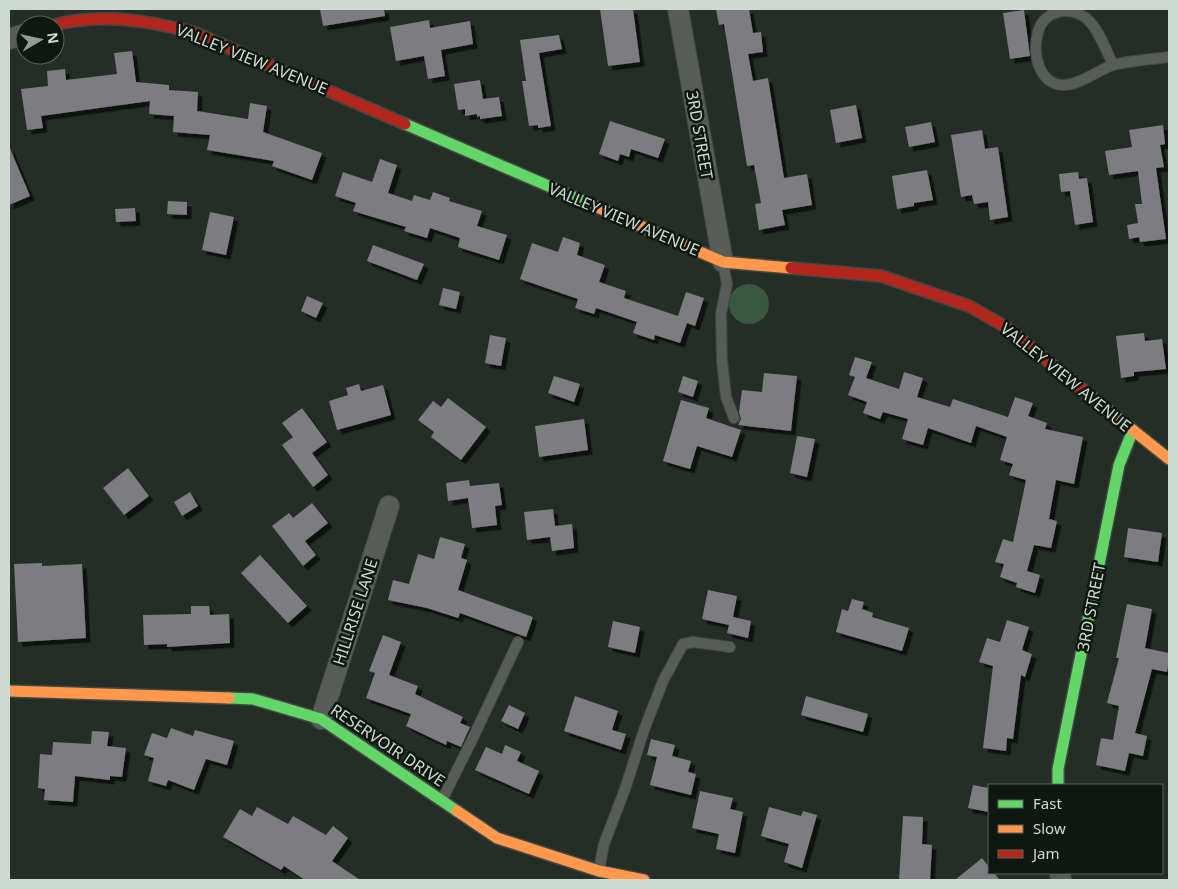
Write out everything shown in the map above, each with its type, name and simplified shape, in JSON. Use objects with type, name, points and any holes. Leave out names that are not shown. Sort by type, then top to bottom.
[{"type":"street","name":"3RD STREET","points":[[678,9],[723,262]]},
{"type":"street","name":"VALLEY VIEW AVENUE","points":[[65,21],[111,17],[170,26],[195,32],[723,262],[881,276],[969,306],[1006,327],[1169,459]]},
{"type":"street","name":"3RD STREET","points":[[1058,784],[1058,770],[1120,465],[1133,430]]},
{"type":"street","name":"HILLRISE LANE","points":[[321,719],[389,506]]},
{"type":"street","name":"RESERVOIR DRIVE","points":[[9,691],[253,699],[321,719],[497,838],[599,872],[644,880]]},
{"type":"lane","points":[[1113,65],[1087,19],[1070,11],[1057,11],[1046,19],[1038,31],[1036,53],[1041,74],[1050,82],[1064,85],[1096,74],[1113,65],[1169,57]]},
{"type":"lane","points":[[723,262],[726,284],[720,314],[722,360],[726,397],[734,418]]},
{"type":"lane","points":[[441,800],[471,742],[518,642]]},
{"type":"lane","points":[[599,872],[604,844],[625,789],[644,730],[663,682],[683,644],[693,642],[730,647]]},
{"type":"green space","points":[[749,284],[763,290],[769,304],[763,318],[749,324],[735,318],[729,304],[735,290]]},
{"type":"building","points":[[320,9],[384,9],[385,16],[323,26]]},
{"type":"building","points":[[600,9],[633,9],[640,62],[608,66]]},
{"type":"building","points":[[716,9],[749,9],[753,33],[761,32],[763,52],[748,54],[753,81],[768,78],[784,178],[807,174],[812,205],[782,210],[785,225],[759,230],[755,204],[761,203],[754,165],[747,166],[724,24],[719,25]]},
{"type":"building","points":[[1024,10],[1030,56],[1010,59],[1003,13]]},
{"type":"building","points":[[429,20],[430,28],[470,21],[473,44],[441,50],[445,76],[428,79],[424,56],[396,61],[390,27]]},
{"type":"building","points":[[559,35],[562,49],[539,53],[551,126],[538,128],[538,125],[529,126],[522,81],[526,81],[520,40]]},
{"type":"building","points":[[132,51],[136,82],[169,85],[169,90],[198,92],[197,111],[248,119],[250,103],[267,106],[263,132],[322,153],[312,180],[272,166],[274,161],[207,150],[210,135],[173,132],[174,116],[149,114],[150,101],[41,116],[43,128],[27,130],[21,89],[48,86],[47,71],[65,69],[66,80],[117,74],[114,53]]},
{"type":"building","points":[[480,80],[483,99],[499,97],[502,116],[480,119],[480,116],[477,117],[477,114],[465,116],[465,109],[458,110],[454,84]]},
{"type":"building","points":[[856,105],[862,138],[836,143],[830,110]]},
{"type":"building","points":[[610,121],[665,139],[658,158],[631,149],[629,157],[620,154],[618,161],[599,154]]},
{"type":"building","points":[[931,122],[935,142],[909,147],[905,127]]},
{"type":"building","points":[[1163,125],[1165,144],[1160,145],[1164,167],[1156,168],[1166,239],[1140,242],[1139,237],[1129,239],[1127,225],[1138,223],[1135,204],[1142,204],[1138,171],[1109,175],[1105,151],[1132,147],[1129,130]]},
{"type":"building","points":[[982,130],[985,149],[998,147],[1008,217],[990,220],[988,202],[974,204],[972,195],[961,197],[951,135]]},
{"type":"building","points":[[9,146],[30,196],[9,205]]},
{"type":"building","points":[[380,159],[397,165],[388,193],[412,201],[414,195],[430,200],[433,192],[450,198],[449,201],[482,211],[477,226],[507,235],[499,260],[458,247],[460,238],[430,228],[427,238],[404,231],[406,227],[353,211],[356,203],[335,196],[343,172],[372,182]]},
{"type":"building","points":[[927,170],[933,200],[914,203],[914,206],[897,209],[892,176]]},
{"type":"building","points":[[1078,172],[1079,179],[1087,178],[1093,222],[1075,225],[1070,191],[1061,192],[1059,174]]},
{"type":"building","points":[[168,201],[187,202],[187,215],[167,214]]},
{"type":"building","points":[[135,208],[136,221],[116,222],[115,209]]},
{"type":"building","points":[[210,212],[234,217],[226,255],[202,250]]},
{"type":"building","points":[[563,237],[580,243],[577,255],[605,265],[599,282],[626,291],[624,298],[678,316],[686,292],[704,298],[695,326],[687,323],[680,343],[655,335],[654,340],[633,333],[637,322],[596,308],[594,314],[575,308],[578,299],[520,279],[532,243],[558,252]]},
{"type":"building","points":[[373,245],[424,264],[417,280],[367,261]]},
{"type":"building","points":[[443,288],[460,292],[456,309],[439,305]]},
{"type":"building","points":[[307,296],[323,303],[316,318],[301,311]]},
{"type":"building","points":[[1144,333],[1145,341],[1162,339],[1166,369],[1134,372],[1134,376],[1121,378],[1116,336]]},
{"type":"building","points":[[490,335],[506,338],[501,366],[485,363]]},
{"type":"building","points":[[855,357],[872,362],[866,378],[899,389],[904,372],[923,378],[917,397],[950,407],[953,399],[1008,417],[1015,397],[1033,403],[1028,416],[1047,423],[1045,429],[1083,437],[1074,484],[1056,480],[1049,519],[1057,521],[1051,548],[1034,545],[1027,571],[1040,575],[1035,593],[1016,587],[1017,583],[1000,577],[1004,564],[995,562],[1003,539],[1013,542],[1026,480],[1009,475],[1013,464],[1000,460],[1007,437],[976,426],[971,443],[928,428],[923,445],[902,439],[908,419],[883,412],[880,419],[863,413],[867,402],[848,395],[855,377],[849,375]]},
{"type":"building","points":[[764,373],[797,376],[791,431],[738,425],[741,419],[739,412],[742,390],[762,392]]},
{"type":"building","points":[[554,376],[580,384],[574,402],[548,393]]},
{"type":"building","points":[[683,376],[698,381],[693,397],[678,392]]},
{"type":"building","points":[[359,384],[361,391],[383,385],[391,415],[337,430],[329,401],[348,395],[346,388]]},
{"type":"building","points":[[448,398],[486,427],[461,460],[431,437],[434,432],[418,420],[433,401],[441,407]]},
{"type":"building","points":[[681,400],[709,408],[706,418],[741,430],[732,457],[697,446],[690,469],[663,461]]},
{"type":"building","points":[[302,408],[327,442],[312,453],[328,475],[313,487],[282,445],[293,437],[282,423]]},
{"type":"building","points":[[584,419],[588,450],[539,457],[535,426]]},
{"type":"building","points":[[797,436],[815,439],[807,477],[790,473]]},
{"type":"building","points":[[128,468],[149,496],[124,515],[103,488]]},
{"type":"building","points":[[469,480],[470,486],[499,483],[502,505],[495,506],[497,525],[472,528],[468,498],[448,501],[446,483]]},
{"type":"building","points":[[190,492],[198,506],[182,516],[174,502]]},
{"type":"building","points":[[312,503],[328,523],[305,541],[316,555],[303,566],[272,526],[289,513],[293,518]]},
{"type":"building","points":[[553,509],[555,526],[572,524],[574,548],[552,551],[550,537],[527,540],[524,512]]},
{"type":"building","points":[[1128,528],[1162,533],[1158,562],[1124,557]]},
{"type":"building","points":[[440,537],[465,544],[461,558],[467,560],[458,590],[533,617],[526,637],[460,613],[458,618],[427,608],[388,600],[393,580],[409,584],[418,554],[434,559]]},
{"type":"building","points":[[260,555],[307,606],[288,623],[241,573]]},
{"type":"building","points":[[42,563],[42,566],[82,564],[86,638],[18,642],[14,564]]},
{"type":"building","points":[[708,590],[737,596],[733,617],[751,621],[748,638],[727,633],[729,625],[702,619]]},
{"type":"building","points":[[852,599],[864,602],[862,609],[873,613],[872,617],[909,628],[902,651],[836,632],[842,609],[848,611]]},
{"type":"building","points":[[1127,604],[1152,609],[1145,648],[1169,653],[1169,660],[1167,672],[1152,669],[1135,733],[1147,736],[1143,756],[1129,753],[1125,771],[1096,765],[1101,738],[1113,740],[1119,706],[1107,703],[1119,658],[1116,658]]},
{"type":"building","points":[[191,606],[209,606],[210,615],[229,614],[230,643],[167,647],[167,644],[144,645],[143,615],[191,614]]},
{"type":"building","points":[[1007,620],[1029,627],[1022,650],[1032,654],[1025,677],[1021,675],[1013,739],[1007,738],[1006,751],[983,748],[993,666],[979,662],[987,638],[1000,642]]},
{"type":"building","points":[[613,621],[640,627],[635,653],[608,647]]},
{"type":"building","points":[[383,635],[401,642],[389,675],[418,686],[415,694],[463,717],[460,723],[470,727],[461,747],[447,741],[446,745],[406,726],[411,714],[366,698],[375,673],[369,671]]},
{"type":"building","points":[[575,696],[618,711],[612,730],[626,734],[621,750],[564,731]]},
{"type":"building","points":[[806,696],[868,714],[863,732],[801,715]]},
{"type":"building","points":[[509,705],[525,713],[518,729],[501,721]]},
{"type":"building","points":[[171,728],[193,736],[195,730],[234,741],[227,765],[206,759],[194,790],[168,780],[166,786],[148,781],[154,758],[144,755],[152,733],[167,738]]},
{"type":"building","points":[[92,731],[109,732],[107,746],[126,748],[122,777],[110,776],[110,780],[75,776],[73,802],[44,800],[45,789],[38,788],[40,754],[52,755],[53,742],[91,744]]},
{"type":"building","points":[[651,739],[675,745],[672,756],[691,761],[688,772],[696,774],[691,795],[650,785],[657,757],[647,755]]},
{"type":"building","points":[[505,745],[521,752],[517,761],[539,771],[529,794],[475,770],[486,747],[502,754]]},
{"type":"building","points":[[973,785],[988,788],[988,812],[968,808]]},
{"type":"building","points":[[700,791],[733,798],[730,809],[743,812],[735,853],[716,849],[719,834],[692,828]]},
{"type":"building","points":[[257,807],[288,824],[293,816],[326,835],[333,826],[348,838],[332,861],[360,880],[305,880],[284,866],[281,870],[223,837],[240,809],[252,816]]},
{"type":"building","points":[[769,807],[801,816],[803,811],[817,815],[802,868],[784,862],[789,844],[761,836]]},
{"type":"building","points":[[903,816],[923,817],[922,844],[932,845],[930,880],[899,880]]},
{"type":"building","points":[[982,858],[988,866],[988,874],[995,874],[1000,880],[955,880]]},
{"type":"traffic: fast","points":[[405,124],[597,207]]},
{"type":"traffic: fast","points":[[1058,784],[1058,769],[1119,465],[1133,430]]},
{"type":"traffic: fast","points":[[229,698],[253,699],[321,719],[457,811]]},
{"type":"traffic: slow","points":[[597,207],[723,262],[791,268]]},
{"type":"traffic: slow","points":[[1093,398],[1169,459]]},
{"type":"traffic: slow","points":[[9,691],[229,698]]},
{"type":"traffic: slow","points":[[457,811],[497,838],[599,871],[644,880]]},
{"type":"traffic: jam","points":[[65,23],[90,19],[125,20],[195,33],[405,124]]},
{"type":"traffic: jam","points":[[791,268],[881,276],[969,306],[1006,327],[1093,398]]}]
